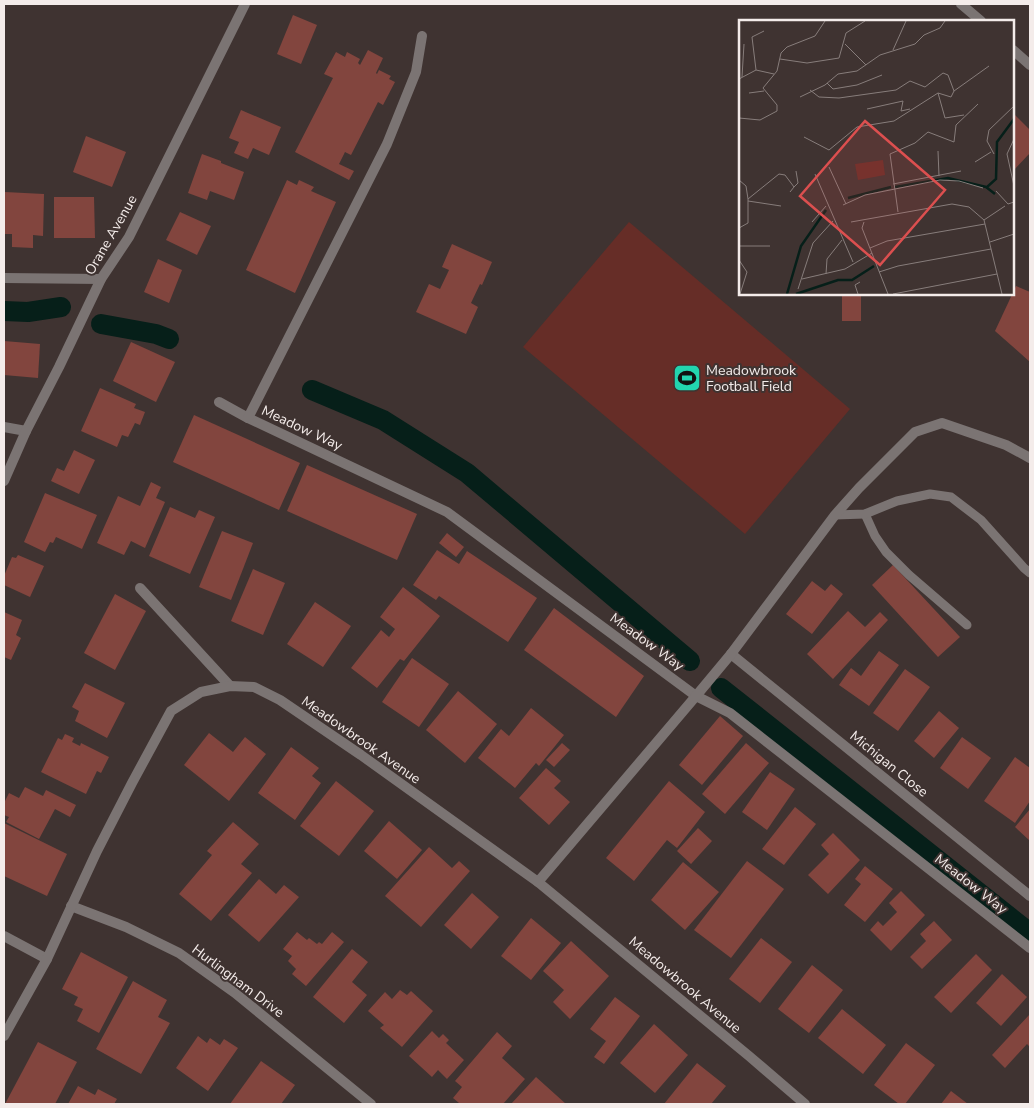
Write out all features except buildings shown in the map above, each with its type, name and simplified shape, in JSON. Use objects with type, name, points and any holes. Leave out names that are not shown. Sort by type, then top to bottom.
[{"type":"street","name":"Orane Avenue","points":[[4,481],[26,431],[101,279],[129,237],[245,4]]},
{"type":"street","points":[[961,4],[979,20]]},
{"type":"street","points":[[248,418],[387,144],[416,72],[422,36]]},
{"type":"street","points":[[1014,51],[1030,65]]},
{"type":"street","points":[[4,278],[101,279]]},
{"type":"street","name":"Meadow Way","points":[[219,402],[248,418],[447,512],[696,696],[730,714],[1030,948]]},
{"type":"street","points":[[538,882],[731,654],[835,515],[914,432],[942,423],[1006,444],[1030,458]]},
{"type":"street","points":[[4,427],[26,431]]},
{"type":"street","points":[[140,588],[230,686]]},
{"type":"street","name":"Michigan Close","points":[[731,654],[1030,896]]},
{"type":"street","name":"Meadowbrook Avenue","points":[[4,1036],[47,959],[132,783],[171,711],[200,692],[230,686],[254,688],[280,700],[361,755],[538,882],[805,1104]]},
{"type":"street","name":"Hurlingham Drive","points":[[71,906],[126,927],[179,953],[235,993],[371,1104]]},
{"type":"street","points":[[4,936],[47,959]]},
{"type":"lane","points":[[835,515],[865,514],[897,501],[930,494],[951,497],[981,520],[1030,573]]},
{"type":"lane","points":[[865,514],[875,536],[886,552],[967,626]]},
{"type":"shaded area","name":"Meadowbrook Football Field","points":[[629,222],[850,409],[745,534],[523,347]]},
{"type":"waterway","points":[[4,311],[28,312],[61,307]]},
{"type":"waterway","points":[[101,324],[156,334],[169,339]]},
{"type":"waterway","points":[[312,390],[383,420],[467,473],[690,661]]},
{"type":"waterway","points":[[721,688],[1030,933]]},
{"type":"place","name":"Meadowbrook Football Field","points":[[687,378]]}]
